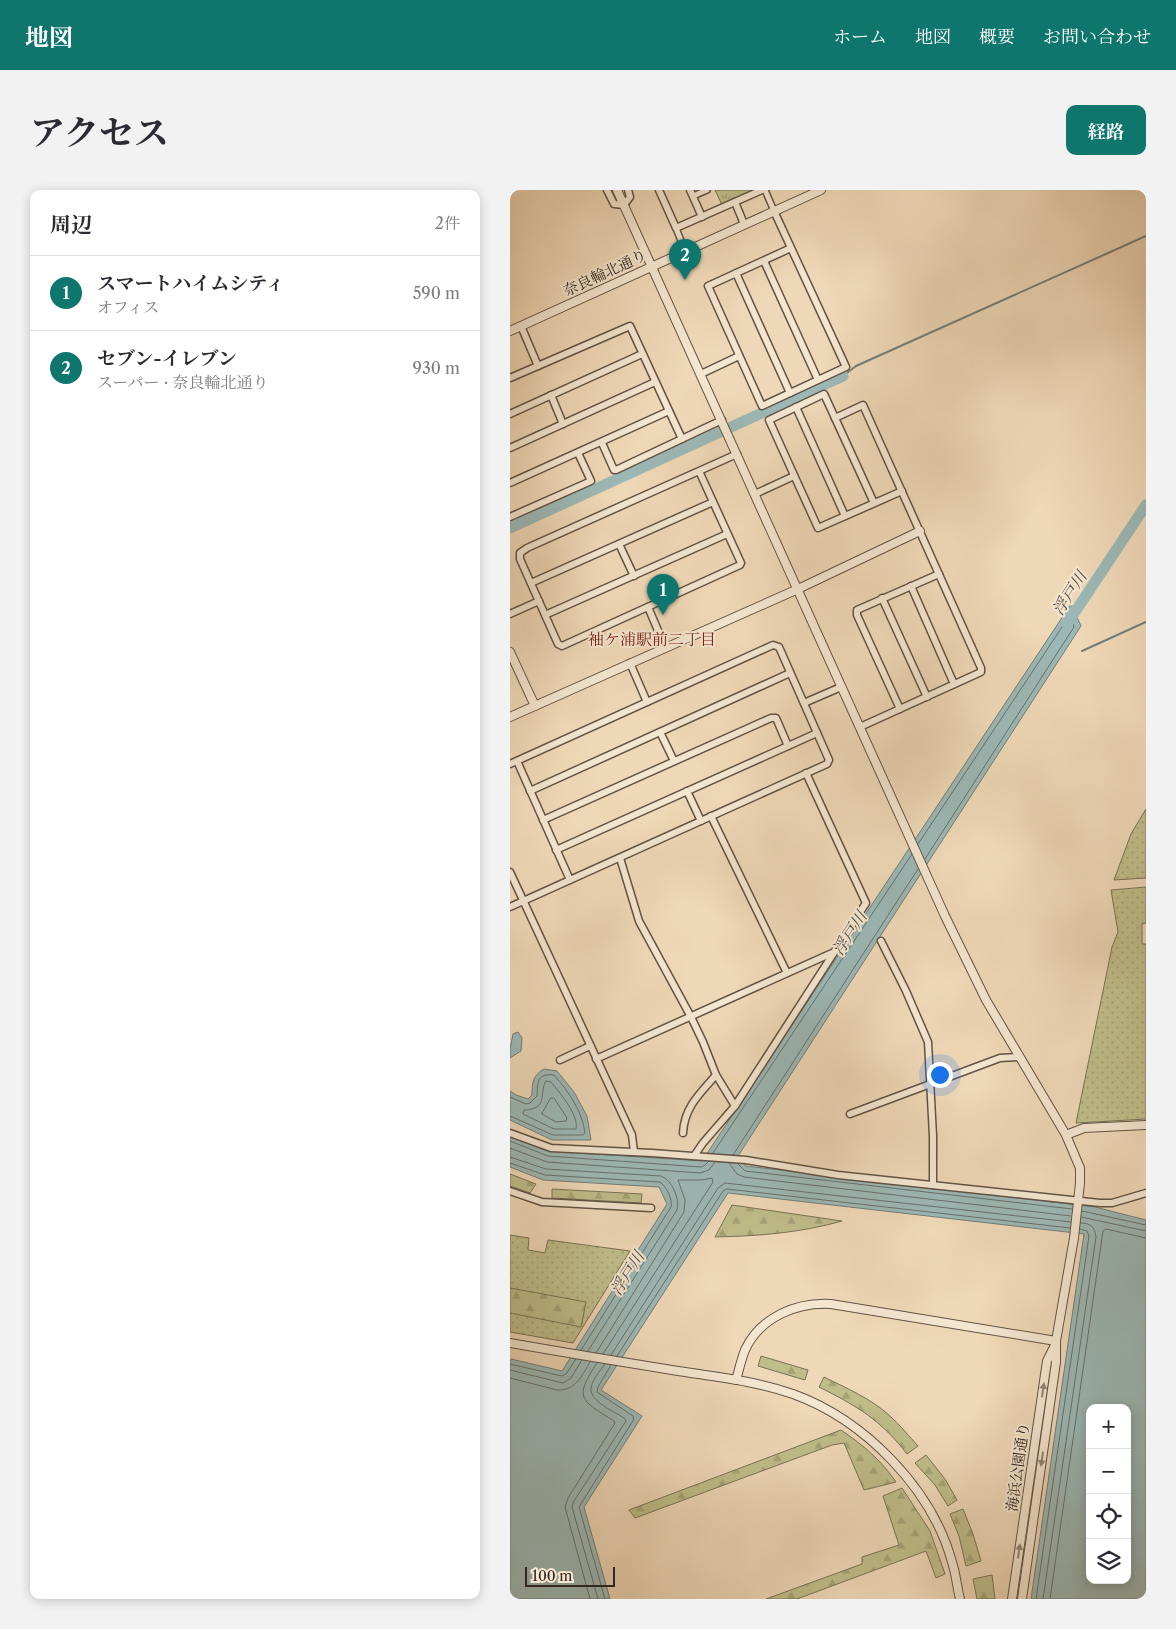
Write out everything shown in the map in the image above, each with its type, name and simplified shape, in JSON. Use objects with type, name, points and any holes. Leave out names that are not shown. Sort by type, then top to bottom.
[{"type":"street","points":[[607,190],[614,204],[624,205],[630,197],[628,190]]},
{"type":"street","name":"海浜公園通り","points":[[617,190],[970,970],[1066,1134],[1080,1168],[1074,1238],[1056,1341],[1056,1362],[1022,1599]]},
{"type":"street","points":[[659,190],[685,251]]},
{"type":"street","points":[[702,217],[692,193],[707,190]]},
{"type":"street","points":[[676,228],[763,190],[774,211],[846,367],[762,406],[708,286],[791,248]]},
{"type":"street","name":"奈良輪北通り","points":[[510,331],[821,190]]},
{"type":"street","points":[[735,202],[744,224]]},
{"type":"street","points":[[764,261],[818,380]]},
{"type":"street","points":[[736,273],[790,393]]},
{"type":"street","points":[[521,326],[538,366]]},
{"type":"street","points":[[510,378],[630,326],[682,439]]},
{"type":"street","points":[[510,414],[642,354]]},
{"type":"street","points":[[700,374],[739,356]]},
{"type":"street","points":[[510,448],[655,382]]},
{"type":"street","points":[[874,503],[824,394],[769,420],[818,528],[902,491]]},
{"type":"street","points":[[551,395],[563,424]]},
{"type":"street","points":[[835,418],[863,405],[981,668],[981,672],[860,727]]},
{"type":"street","points":[[796,407],[845,516]]},
{"type":"street","points":[[510,483],[602,443],[669,411]]},
{"type":"street","points":[[602,443],[614,470],[616,470],[723,422]]},
{"type":"street","points":[[510,517],[591,481],[578,453]]},
{"type":"street","points":[[699,471],[741,563],[740,565],[562,646],[558,644],[520,559],[520,553],[527,548],[699,471],[737,454]]},
{"type":"street","points":[[755,494],[794,476]]},
{"type":"street","points":[[531,583],[713,502]]},
{"type":"street","points":[[510,717],[798,589],[920,531]]},
{"type":"street","points":[[545,615],[727,534]]},
{"type":"street","points":[[619,544],[634,576]]},
{"type":"street","points":[[900,708],[857,615],[858,610],[939,574]]},
{"type":"street","points":[[911,586],[954,684]]},
{"type":"street","points":[[882,598],[927,697]]},
{"type":"street","points":[[510,614],[539,601]]},
{"type":"street","points":[[648,607],[665,648]]},
{"type":"street","points":[[510,906],[523,901],[620,858],[827,764],[829,760],[778,647],[773,645],[513,762],[530,791],[570,880]]},
{"type":"street","points":[[510,652],[535,706]]},
{"type":"street","points":[[630,663],[647,702]]},
{"type":"street","points":[[530,791],[790,673]]},
{"type":"street","points":[[804,703],[841,687]]},
{"type":"street","points":[[543,820],[771,718],[776,718],[788,746]]},
{"type":"street","points":[[660,732],[674,762]]},
{"type":"street","points":[[556,850],[817,733]]},
{"type":"street","points":[[694,1156],[703,1142],[735,1106],[866,903],[806,773]]},
{"type":"street","points":[[688,791],[701,821]]},
{"type":"street","points":[[711,816],[787,973]]},
{"type":"street","points":[[620,858],[639,921],[691,1017],[716,1075],[735,1106]]},
{"type":"street","points":[[510,872],[632,1135],[634,1152]]},
{"type":"street","points":[[881,941],[928,1042],[933,1136],[933,1185]]},
{"type":"street","points":[[596,1059],[833,953]]},
{"type":"street","points":[[560,1060],[590,1046]]},
{"type":"street","points":[[850,1114],[1000,1058],[1020,1056]]},
{"type":"street","points":[[683,1133],[683,1122],[686,1114],[698,1094],[716,1075]]},
{"type":"street","points":[[1066,1134],[1084,1128],[1146,1125]]},
{"type":"street","points":[[510,1133],[551,1148],[742,1160],[838,1175],[1100,1203],[1112,1202],[1146,1192]]},
{"type":"street","points":[[510,1191],[542,1202],[651,1208]]},
{"type":"street","points":[[736,1380],[745,1350],[760,1329],[784,1312],[802,1305],[816,1303],[1056,1341]]},
{"type":"street","name":"海浜公園通り","points":[[1012,1599],[1047,1361],[1056,1341]]},
{"type":"street","points":[[510,1343],[736,1380],[793,1394],[827,1410],[862,1434],[896,1463],[918,1491],[939,1528],[952,1562],[960,1599]]},
{"type":"green space","points":[[715,190],[756,190],[722,205]]},
{"type":"green space","points":[[1146,809],[1146,878],[1114,880],[1131,834]]},
{"type":"green space","points":[[1146,887],[1146,923],[1142,924],[1142,944],[1146,944],[1146,1119],[1076,1123],[1112,947],[1118,932],[1111,890]]},
{"type":"green space","points":[[510,1174],[536,1184],[530,1193],[510,1186]]},
{"type":"green space","points":[[552,1189],[642,1194],[641,1203],[552,1198]]},
{"type":"green space","points":[[732,1205],[842,1221],[779,1233],[715,1237]]},
{"type":"green space","points":[[510,1235],[529,1238],[528,1250],[545,1253],[548,1240],[630,1251],[573,1343],[510,1332]]},
{"type":"green space","points":[[510,1288],[586,1302],[581,1327],[510,1313]]},
{"type":"green space","points":[[761,1356],[808,1370],[805,1380],[758,1366]]},
{"type":"green space","points":[[824,1377],[874,1403],[889,1415],[918,1446],[907,1454],[888,1432],[868,1415],[819,1387]]},
{"type":"green space","points":[[841,1430],[871,1453],[896,1482],[864,1490],[844,1443],[832,1445],[635,1518],[629,1510]]},
{"type":"green space","points":[[926,1455],[945,1479],[957,1500],[948,1506],[935,1485],[915,1463]]},
{"type":"green space","points":[[902,1488],[930,1531],[945,1574],[936,1578],[926,1551],[797,1599],[766,1599],[862,1564],[862,1557],[899,1545],[883,1496]]},
{"type":"green space","points":[[963,1509],[981,1561],[966,1566],[959,1536],[950,1514]]},
{"type":"green space","points":[[992,1575],[995,1599],[977,1599],[973,1579]]},
{"type":"water","points":[[1071,604],[1081,626],[738,1156],[746,1166],[1095,1207],[1146,1220],[1146,1599],[1031,1599],[1084,1234],[728,1193],[601,1390],[642,1416],[584,1507],[610,1599],[510,1599],[510,1361],[511,1359],[562,1371],[667,1204],[659,1187],[543,1180],[510,1167],[510,1136],[548,1151],[702,1161]]},
{"type":"water","points":[[518,1032],[522,1038],[521,1051],[510,1058],[513,1034]]},
{"type":"water","points":[[544,1069],[557,1071],[574,1092],[587,1116],[591,1140],[552,1140],[510,1120],[510,1091],[528,1099],[532,1095],[535,1077]]},
{"type":"waterway","points":[[843,376],[856,366],[1146,236]]},
{"type":"waterway","points":[[510,528],[843,376]]},
{"type":"waterway","name":"浮戸川","points":[[1067,624],[1146,505]]},
{"type":"waterway","points":[[1082,651],[1146,622]]},
{"type":"place","name":"セブン-イレブン","points":[[685,280]]},
{"type":"place","name":"スマートハイムシティ","points":[[663,615]]},
{"type":"district","name":"袖ケ浦駅前二丁目","points":[[652,639]]}]
